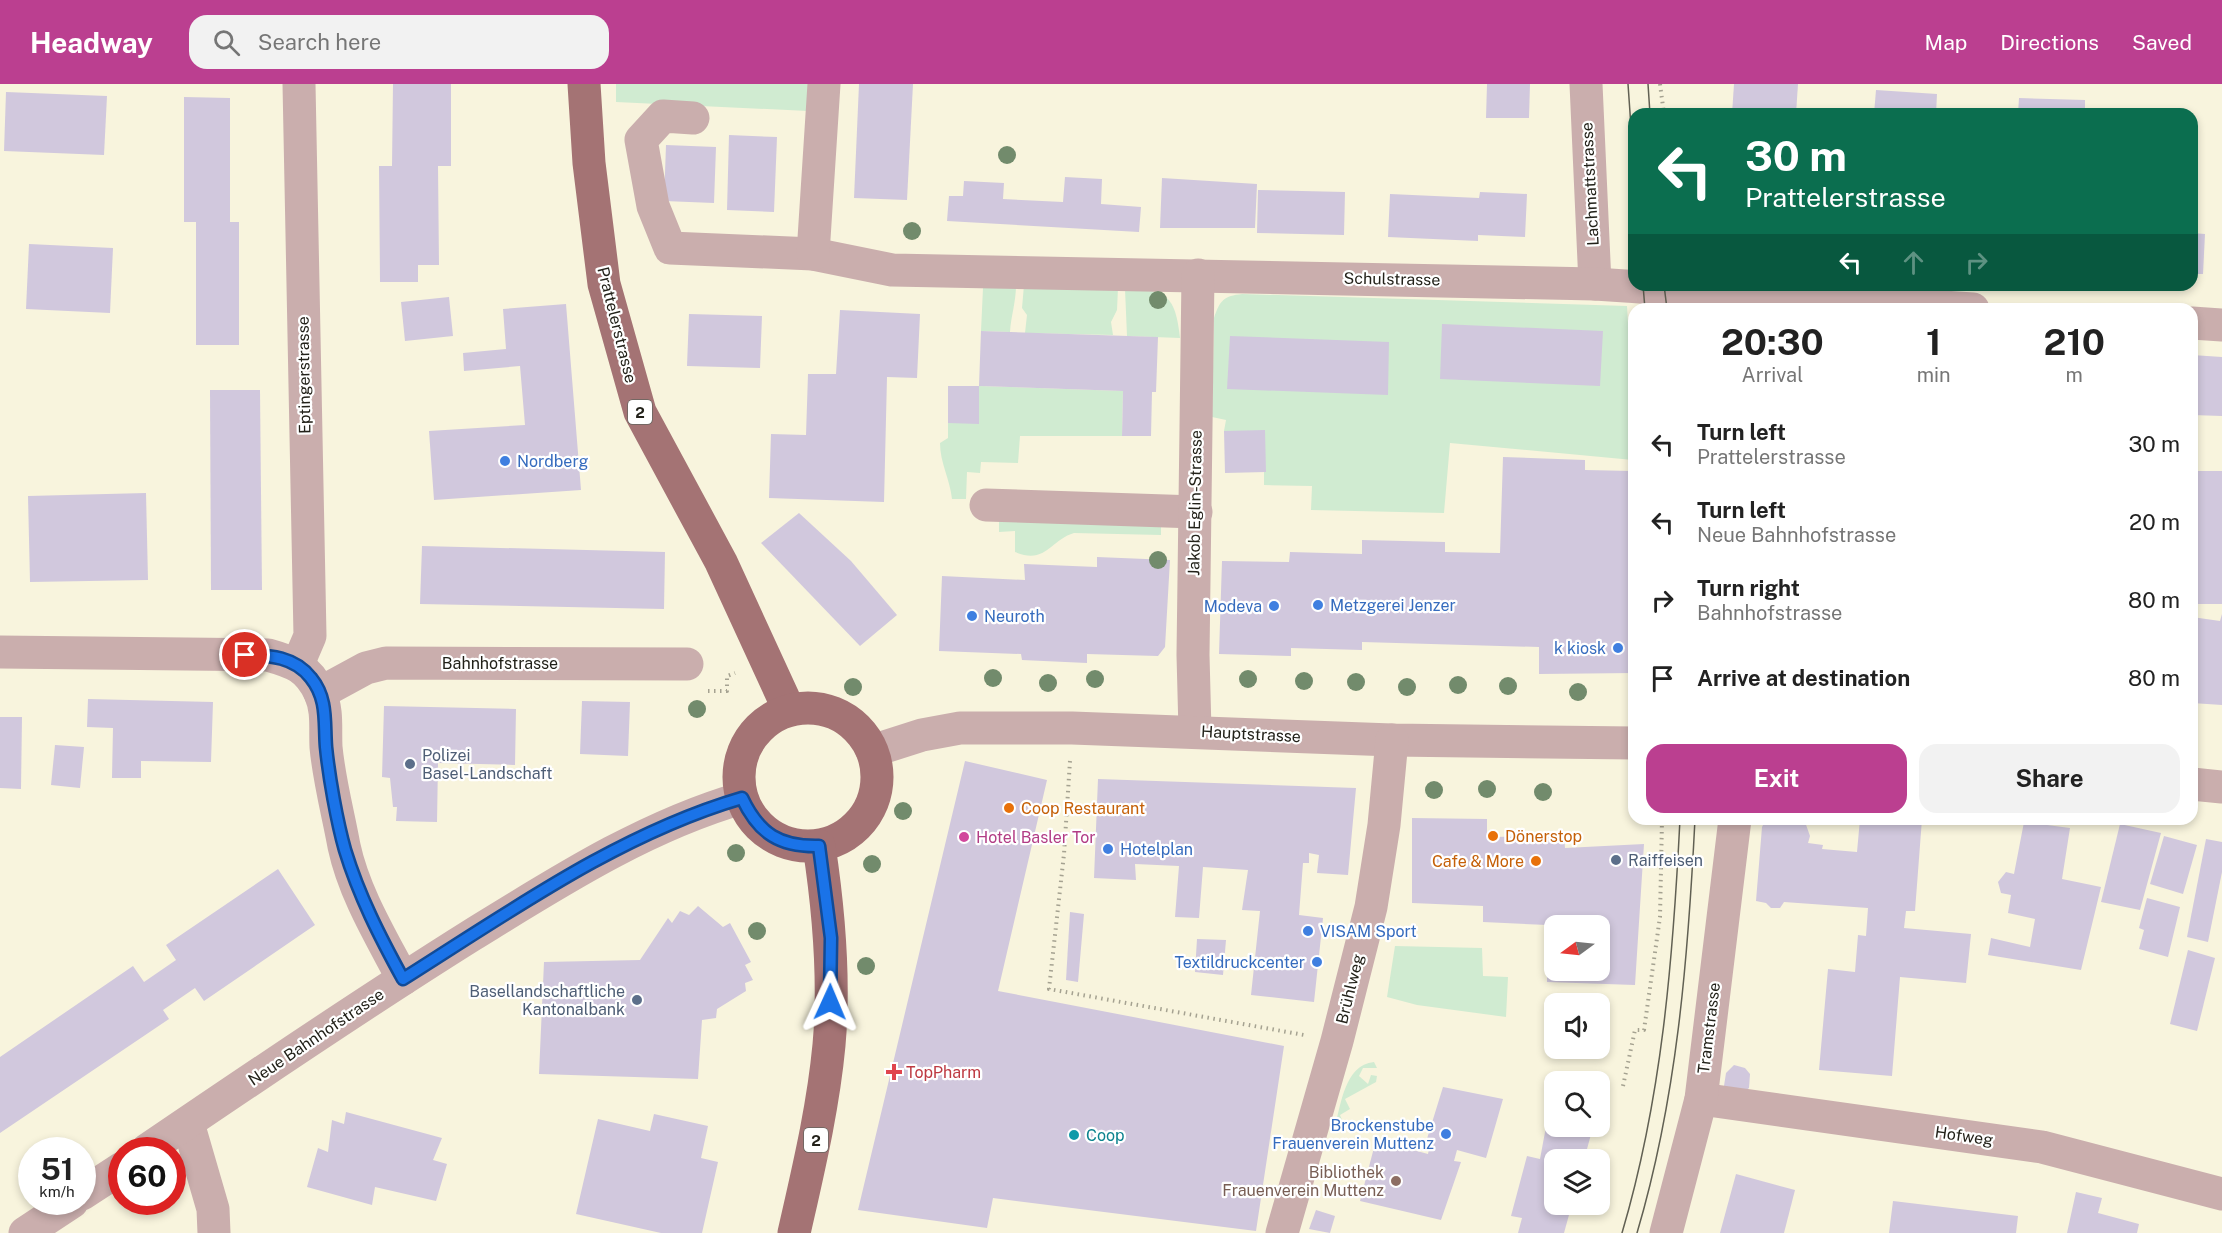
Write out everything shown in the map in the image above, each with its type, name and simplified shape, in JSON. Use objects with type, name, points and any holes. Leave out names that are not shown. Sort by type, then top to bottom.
[{"type":"main road","name":"Prattelerstrasse","points":[[584,84],[589,163],[604,284],[640,412],[721,562],[789,711]]},
{"type":"main road","points":[[809,708],[829,711],[847,720],[862,734],[872,751],[877,771],[876,792],[868,811],[856,828],[839,839],[819,846],[799,846],[781,841],[764,831],[751,816],[742,798],[739,776],[742,754],[753,735],[769,720],[789,711],[809,708]]},
{"type":"main road","name":"2","points":[[794,1233],[816,1140],[829,1045],[831,938],[819,846]]},
{"type":"street","name":"Eptingerstrasse","points":[[298,664],[310,636],[299,84]]},
{"type":"street","points":[[813,254],[824,84]]},
{"type":"street","name":"Lachmattstrasse","points":[[1586,84],[1595,284]]},
{"type":"street","name":"Schulstrasse","points":[[693,118],[663,117],[641,140],[653,206],[670,248],[813,254],[892,270],[1198,274],[1595,284],[1628,290]]},
{"type":"street","name":"Jakob Eglin-Strasse","points":[[1195,731],[1193,655],[1198,274]]},
{"type":"street","name":"Schulstrasse","points":[[1634,291],[1685,300],[1781,303]]},
{"type":"street","points":[[2198,323],[2222,325]]},
{"type":"street","points":[[986,505],[1196,512]]},
{"type":"street","points":[[0,652],[268,655],[298,664],[312,678],[320,693],[326,713],[326,747],[345,849],[370,917],[403,979]]},
{"type":"street","name":"Bahnhofstrasse","points":[[320,693],[366,668],[386,663],[687,664]]},
{"type":"street","name":"Hauptstrasse","points":[[872,751],[922,735],[960,728],[1072,728],[1392,740],[1628,743]]},
{"type":"street","name":"Brühlweg","points":[[1282,1233],[1337,1041],[1371,907],[1384,825],[1392,740]]},
{"type":"street","points":[[2198,785],[2222,787]]},
{"type":"street","name":"Neue Bahnhofstrasse","points":[[167,1137],[403,979],[570,874],[693,813],[742,798]]},
{"type":"street","name":"Tramstrasse","points":[[1666,1233],[1701,1100],[1733,825]]},
{"type":"street","name":"Hofweg","points":[[1701,1100],[2042,1147],[2222,1194]]},
{"type":"street","points":[[188,1123],[213,1209],[214,1233]]},
{"type":"street","points":[[25,1233],[52,1215]]},
{"type":"path","points":[[1660,84],[1663,108]]},
{"type":"path","points":[[1072,728],[1064,854],[1049,989],[1337,1041]]},
{"type":"path","points":[[1623,1086],[1635,1030],[1644,1030],[1660,917],[1662,825]]},
{"type":"green space","points":[[616,84],[811,84],[808,111],[616,102]]},
{"type":"green space","points":[[1016,285],[1010,332],[981,331],[983,288]]},
{"type":"green space","points":[[1024,285],[1118,288],[1117,310],[1111,322],[1113,335],[1025,333],[1027,315],[1022,308]]},
{"type":"green space","points":[[1125,289],[1151,291],[1166,298],[1175,312],[1180,338],[1127,336]]},
{"type":"green space","points":[[1242,294],[1627,306],[1628,460],[1450,443],[1444,513],[1311,510],[1312,486],[1264,485],[1264,431],[1224,431],[1226,420],[1212,417],[1214,318],[1218,307],[1231,296]]},
{"type":"green space","points":[[979,386],[1123,391],[1122,436],[1020,436],[1018,463],[981,462],[980,473],[967,472],[966,499],[952,499],[940,443],[948,438],[948,423],[978,423]]},
{"type":"green space","points":[[999,517],[1161,524],[1161,535],[1074,533],[1041,554],[1025,555],[1015,552],[1015,531],[999,532]]},
{"type":"green space","points":[[1395,946],[1482,948],[1483,976],[1508,977],[1506,1017],[1417,1005],[1387,997]]},
{"type":"green space","points":[[1374,1062],[1377,1068],[1363,1068],[1359,1076],[1368,1084],[1371,1075],[1377,1076],[1376,1082],[1345,1099],[1350,1109],[1340,1115],[1344,1125],[1334,1130],[1345,1088],[1350,1079],[1364,1065]]},
{"type":"building","points":[[393,84],[451,84],[451,166],[438,166],[439,265],[418,265],[418,282],[380,282],[379,166],[392,166]]},
{"type":"building","points":[[859,84],[913,84],[907,200],[854,198]]},
{"type":"building","points":[[1487,84],[1530,84],[1529,118],[1486,118]]},
{"type":"building","points":[[1734,84],[1798,84],[1796,108],[1732,108]]},
{"type":"building","points":[[1876,90],[1937,94],[1936,108],[1874,108]]},
{"type":"building","points":[[6,92],[107,96],[104,155],[4,151]]},
{"type":"building","points":[[184,97],[230,98],[230,222],[239,222],[239,345],[196,345],[196,222],[184,222]]},
{"type":"building","points":[[2019,98],[2085,100],[2085,108],[2018,108]]},
{"type":"building","points":[[729,135],[777,137],[774,212],[727,210]]},
{"type":"building","points":[[666,145],[716,147],[714,203],[664,201]]},
{"type":"building","points":[[1065,177],[1102,179],[1101,204],[1141,207],[1139,232],[947,221],[949,196],[963,196],[964,181],[1004,183],[1003,199],[1063,202]]},
{"type":"building","points":[[1162,178],[1257,184],[1255,228],[1160,228]]},
{"type":"building","points":[[1258,190],[1345,192],[1344,235],[1257,233]]},
{"type":"building","points":[[1480,192],[1527,194],[1525,237],[1478,235],[1478,241],[1388,237],[1390,194],[1479,198]]},
{"type":"building","points":[[2198,233],[2205,234],[2203,274],[2198,274]]},
{"type":"building","points":[[29,244],[113,248],[110,313],[26,309]]},
{"type":"building","points":[[449,297],[453,336],[405,341],[401,302]]},
{"type":"building","points":[[566,304],[581,490],[434,500],[429,431],[525,425],[520,366],[464,371],[463,353],[506,349],[503,309]]},
{"type":"building","points":[[840,310],[920,314],[917,378],[887,377],[884,502],[769,498],[771,434],[806,435],[808,374],[836,374]]},
{"type":"building","points":[[689,314],[762,316],[760,368],[687,366]]},
{"type":"building","points":[[1442,324],[1603,331],[1600,386],[1440,379]]},
{"type":"building","points":[[981,331],[1158,337],[1156,392],[1152,392],[1151,436],[1122,436],[1123,391],[979,386]]},
{"type":"building","points":[[1230,336],[1389,342],[1388,395],[1227,389]]},
{"type":"building","points":[[2198,355],[2222,357],[2222,416],[2198,415]]},
{"type":"building","points":[[948,386],[979,386],[979,424],[948,423]]},
{"type":"building","points":[[210,390],[260,390],[262,590],[211,590]]},
{"type":"building","points":[[1265,430],[1266,472],[1225,473],[1224,431]]},
{"type":"building","points":[[1503,457],[1585,460],[1585,470],[1628,471],[1628,673],[1539,674],[1539,647],[1362,642],[1362,650],[1291,648],[1291,656],[1219,654],[1222,561],[1289,562],[1290,552],[1362,554],[1362,540],[1445,542],[1445,552],[1500,553]]},
{"type":"building","points":[[2198,471],[2222,471],[2222,604],[2198,604]]},
{"type":"building","points":[[146,493],[148,580],[30,582],[28,496]]},
{"type":"building","points":[[799,513],[851,561],[897,615],[860,646],[761,543]]},
{"type":"building","points":[[422,546],[665,552],[664,609],[420,604]]},
{"type":"building","points":[[1097,557],[1170,560],[1165,647],[1158,656],[1087,654],[1087,663],[1022,660],[1021,654],[939,651],[942,576],[1025,580],[1024,564],[1097,567]]},
{"type":"building","points":[[2222,614],[2222,705],[2198,703],[2198,618],[2220,621]]},
{"type":"building","points":[[88,699],[213,702],[211,762],[141,761],[141,778],[112,778],[113,728],[87,727]]},
{"type":"building","points":[[582,701],[630,702],[628,756],[580,754]]},
{"type":"building","name":"Polizei Basel-Landschaft","points":[[384,706],[516,709],[515,765],[438,763],[437,822],[396,821],[397,807],[393,807],[390,778],[382,777]]},
{"type":"building","points":[[0,717],[22,717],[21,789],[0,788]]},
{"type":"building","points":[[55,745],[84,747],[80,788],[51,785]]},
{"type":"building","name":"Coop","points":[[965,761],[1047,780],[998,991],[1284,1046],[1256,1231],[993,1198],[987,1228],[858,1210]]},
{"type":"building","points":[[1098,779],[1356,788],[1348,875],[1317,873],[1319,855],[1309,853],[1309,863],[1303,863],[1299,915],[1323,918],[1314,1002],[1251,995],[1260,911],[1242,910],[1248,870],[1203,867],[1199,918],[1175,917],[1179,866],[1135,864],[1136,880],[1094,878]]},
{"type":"building","points":[[1412,818],[1487,819],[1487,837],[1564,836],[1565,848],[1644,844],[1635,985],[1547,982],[1610,981],[1610,915],[1544,915],[1544,925],[1483,922],[1483,906],[1412,903]]},
{"type":"building","points":[[1763,825],[1806,825],[1810,836],[1808,843],[1823,845],[1822,849],[1857,852],[1859,825],[1922,825],[1915,911],[1906,911],[1904,928],[1971,934],[1966,983],[1900,977],[1892,1076],[1819,1070],[1828,969],[1855,972],[1858,935],[1866,936],[1868,908],[1784,902],[1780,908],[1771,908],[1766,903],[1756,901]]},
{"type":"building","points":[[2023,825],[2070,828],[2062,879],[2101,887],[2081,970],[1988,955],[1991,938],[2030,947],[2035,919],[2008,913],[2011,895],[2001,893],[1998,882],[2006,872],[2014,874]]},
{"type":"building","points":[[2120,825],[2161,833],[2140,910],[2101,902]]},
{"type":"building","points":[[2164,836],[2197,845],[2183,894],[2150,884]]},
{"type":"building","points":[[2206,839],[2222,842],[2222,872],[2208,942],[2187,937]]},
{"type":"building","points":[[278,869],[315,925],[204,1001],[195,988],[163,1010],[169,1019],[0,1133],[0,1057],[133,966],[144,982],[176,960],[166,945]]},
{"type":"building","points":[[2147,898],[2180,907],[2168,957],[2139,949],[2144,930],[2139,928]]},
{"type":"building","name":"Basellandschaftliche Kantonalbank","points":[[698,906],[723,927],[730,923],[751,962],[745,965],[753,980],[745,983],[746,991],[717,1009],[716,1018],[702,1020],[698,1079],[539,1074],[544,962],[640,960],[668,918],[672,923],[680,911],[689,915]]},
{"type":"building","points":[[1070,912],[1084,914],[1078,982],[1066,980]]},
{"type":"building","points":[[1197,939],[1226,940],[1223,975],[1195,972]]},
{"type":"building","points":[[2188,950],[2215,958],[2197,1031],[2170,1024]]},
{"type":"building","points":[[1734,1065],[1745,1068],[1750,1074],[1749,1088],[1741,1094],[1724,1086],[1726,1073]]},
{"type":"building","points":[[1443,1087],[1503,1099],[1486,1158],[1457,1150],[1454,1161],[1461,1162],[1441,1220],[1360,1201],[1376,1140],[1428,1154],[1430,1144],[1426,1142]]},
{"type":"building","points":[[346,1112],[442,1138],[433,1160],[447,1164],[436,1201],[375,1187],[372,1205],[307,1187],[318,1148],[328,1152],[332,1120],[344,1124]]},
{"type":"building","points":[[654,1114],[708,1126],[701,1158],[718,1162],[702,1233],[661,1233],[576,1214],[598,1119],[650,1131]]},
{"type":"building","points":[[1544,1137],[1590,1137],[1587,1149],[1544,1149],[1544,1215],[1569,1215],[1564,1233],[1518,1233],[1522,1218],[1511,1216],[1527,1156],[1540,1159]]},
{"type":"building","points":[[1736,1174],[1795,1190],[1784,1233],[1720,1233]]},
{"type":"building","points":[[2076,1192],[2102,1198],[2098,1213],[2139,1224],[2137,1233],[2067,1233]]},
{"type":"building","points":[[1893,1201],[2018,1216],[2016,1233],[1889,1233]]},
{"type":"building","points":[[1316,1210],[1335,1216],[1330,1233],[1309,1229]]},
{"type":"tram line","points":[[1628,84],[1630,108]]},
{"type":"tram line","points":[[1648,84],[1650,108]]},
{"type":"tram line","points":[[1644,291],[1644,303]]},
{"type":"tram line","points":[[1665,291],[1666,303]]},
{"type":"tram line","points":[[1622,1233],[1636,1182],[1656,1080],[1674,924],[1680,825]]},
{"type":"tram line","points":[[1637,1233],[1651,1182],[1671,1080],[1689,924],[1695,825]]},
{"type":"place","name":"Nordberg","points":[[505,461]]},
{"type":"place","name":"Metzgerei Jenzer","points":[[1318,605]]},
{"type":"place","name":"Modeva","points":[[1274,606]]},
{"type":"place","name":"Neuroth","points":[[972,616]]},
{"type":"place","name":"k kiosk","points":[[1618,648]]},
{"type":"place","name":"Polizei Basel-Landschaft","points":[[410,764]]},
{"type":"place","name":"Coop Restaurant","points":[[1009,808]]},
{"type":"place","name":"Dönerstop","points":[[1493,836]]},
{"type":"place","name":"Hotel Basler Tor","points":[[964,837]]},
{"type":"place","name":"Hotelplan","points":[[1108,849]]},
{"type":"place","name":"Raiffeisen","points":[[1616,860]]},
{"type":"place","name":"Cafe & More","points":[[1536,861]]},
{"type":"place","name":"VISAM Sport","points":[[1308,931]]},
{"type":"place","name":"Textildruckcenter","points":[[1317,962]]},
{"type":"place","name":"Basellandschaftliche Kantonalbank","points":[[637,1000]]},
{"type":"place","name":"TopPharm","points":[[894,1072]]},
{"type":"place","name":"Brockenstube Frauenverein Muttenz","points":[[1446,1134]]},
{"type":"place","name":"Coop","points":[[1074,1135]]},
{"type":"place","name":"Bibliothek Frauenverein Muttenz","points":[[1396,1181]]},
{"type":"route","points":[[245,655],[268,655],[298,664],[312,678],[320,693],[326,713],[326,747],[345,849],[370,917],[403,979],[570,874],[693,813],[742,798],[751,816],[764,831],[781,841],[799,846],[819,846],[831,938],[830,1002]]}]
